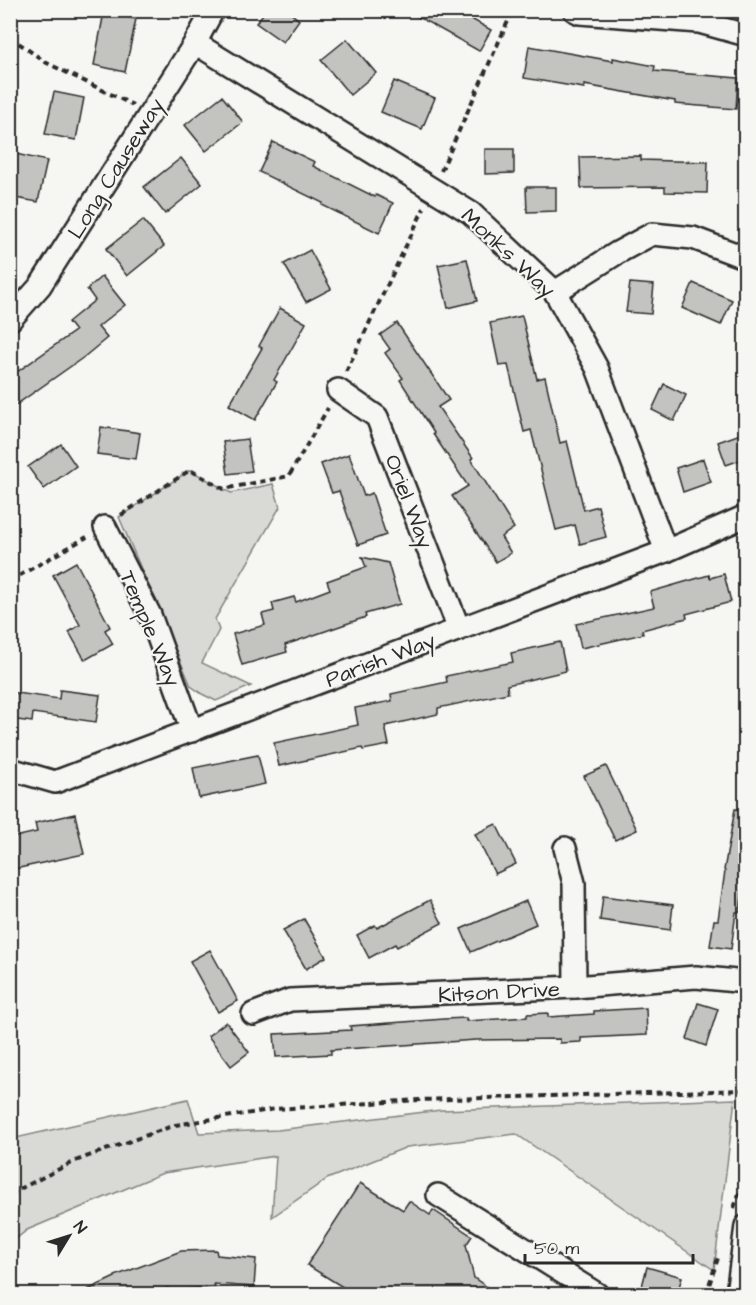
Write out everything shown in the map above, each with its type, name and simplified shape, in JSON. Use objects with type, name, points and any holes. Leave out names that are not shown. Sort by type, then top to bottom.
[{"type":"street","name":"Long Causeway","points":[[10,320],[40,286],[213,10]]},
{"type":"street","points":[[574,10],[580,13],[699,22],[746,35]]},
{"type":"street","name":"Monks Way","points":[[195,42],[471,213],[555,292],[597,368],[666,551]]},
{"type":"street","points":[[555,292],[652,234],[693,238],[746,258]]},
{"type":"street","name":"Oriel Way","points":[[338,390],[377,417],[459,629]]},
{"type":"street","name":"Parish Way","points":[[10,769],[55,782],[666,551],[746,516]]},
{"type":"street","name":"Temple Way","points":[[105,527],[150,615],[192,731]]},
{"type":"street","points":[[565,848],[574,883],[575,987]]},
{"type":"street","name":"Kitson Drive","points":[[254,1014],[290,1000],[575,987],[696,977],[746,982]]},
{"type":"street","points":[[438,1195],[597,1294]]},
{"type":"street","points":[[737,1294],[746,1226]]},
{"type":"path","points":[[10,581],[105,527],[190,470],[224,489],[289,476],[338,390],[433,189],[513,10]]},
{"type":"path","points":[[10,37],[47,63],[149,113]]},
{"type":"path","points":[[10,1194],[75,1161],[175,1125],[276,1109],[419,1100],[746,1090]]},
{"type":"shaded area","points":[[190,470],[231,493],[273,484],[280,507],[215,619],[219,630],[202,663],[251,686],[216,701],[191,686],[119,517]]},
{"type":"shaded area","points":[[188,1099],[199,1133],[278,1130],[441,1110],[735,1099],[714,1270],[516,1134],[407,1147],[327,1179],[272,1217],[276,1156],[163,1173],[27,1230],[11,1243],[11,1139]]},
{"type":"building","points":[[266,10],[287,10],[299,20],[283,42],[256,23]]},
{"type":"building","points":[[406,10],[479,10],[473,20],[491,30],[479,51]]},
{"type":"building","points":[[104,12],[136,19],[125,72],[94,65]]},
{"type":"building","points":[[347,39],[376,73],[350,95],[321,60]]},
{"type":"building","points":[[529,46],[655,66],[654,71],[738,78],[736,109],[675,104],[675,101],[584,85],[584,88],[524,78]]},
{"type":"building","points":[[394,81],[435,98],[422,129],[381,112]]},
{"type":"building","points":[[54,92],[84,98],[76,140],[45,134]]},
{"type":"building","points":[[222,96],[243,122],[206,151],[185,125]]},
{"type":"building","points":[[273,142],[315,162],[313,166],[375,197],[376,195],[393,203],[379,233],[259,172]]},
{"type":"building","points":[[485,149],[514,149],[514,173],[485,174]]},
{"type":"building","points":[[16,154],[47,161],[38,202],[10,197],[10,183]]},
{"type":"building","points":[[641,156],[641,160],[708,162],[707,193],[665,192],[665,187],[581,188],[580,157]]},
{"type":"building","points":[[181,158],[202,184],[165,214],[144,187]]},
{"type":"building","points":[[526,187],[556,187],[556,211],[527,212]]},
{"type":"building","points":[[143,220],[164,246],[127,276],[106,249]]},
{"type":"building","points":[[310,250],[331,289],[306,302],[284,264]]},
{"type":"building","points":[[467,259],[477,301],[448,308],[438,265]]},
{"type":"building","points":[[102,276],[125,305],[98,327],[107,338],[10,409],[10,377],[75,331],[68,322],[95,300],[87,289]]},
{"type":"building","points":[[630,283],[654,285],[651,314],[626,312]]},
{"type":"building","points":[[693,283],[732,300],[721,325],[682,308]]},
{"type":"building","points":[[280,308],[306,323],[255,420],[229,405],[262,348],[259,346]]},
{"type":"building","points":[[522,316],[537,379],[545,377],[560,443],[567,441],[584,510],[598,506],[606,537],[580,544],[575,525],[556,530],[531,430],[524,432],[508,365],[499,366],[490,323]]},
{"type":"building","points":[[397,323],[449,400],[438,407],[473,458],[471,459],[514,528],[501,537],[511,553],[496,562],[452,496],[468,486],[433,434],[400,380],[403,378],[385,353],[390,349],[380,335]]},
{"type":"building","points":[[664,384],[686,395],[674,421],[652,410]]},
{"type":"building","points":[[101,427],[140,433],[136,459],[97,454]]},
{"type":"building","points":[[746,432],[746,458],[726,465],[718,442]]},
{"type":"building","points":[[247,439],[252,471],[228,474],[223,442]]},
{"type":"building","points":[[61,444],[76,466],[44,489],[28,467]]},
{"type":"building","points":[[349,454],[364,496],[372,493],[386,535],[358,545],[339,491],[332,493],[321,464]]},
{"type":"building","points":[[703,459],[711,482],[683,492],[676,468]]},
{"type":"building","points":[[362,557],[388,563],[400,604],[365,614],[366,617],[285,645],[287,652],[242,665],[233,634],[265,625],[262,614],[274,611],[272,603],[294,597],[296,602],[330,589],[327,581],[366,567]]},
{"type":"building","points":[[76,562],[110,627],[105,630],[113,644],[85,660],[69,632],[80,625],[53,575]]},
{"type":"building","points":[[724,574],[731,602],[686,614],[687,618],[642,630],[643,634],[581,648],[576,624],[654,607],[650,592],[709,575],[710,578]]},
{"type":"building","points":[[560,642],[566,671],[507,685],[508,693],[438,708],[438,714],[385,726],[389,745],[363,750],[362,748],[279,766],[274,743],[358,725],[355,708],[392,701],[391,694],[447,682],[446,676],[513,662],[511,653]]},
{"type":"building","points":[[60,690],[100,695],[96,722],[33,713],[32,722],[10,719],[10,692],[59,699]]},
{"type":"building","points":[[258,755],[265,784],[199,798],[193,768]]},
{"type":"building","points":[[606,766],[637,830],[615,840],[584,776]]},
{"type":"building","points":[[735,809],[746,810],[746,864],[740,912],[736,912],[731,949],[710,946],[714,920],[718,920]]},
{"type":"building","points":[[75,814],[84,854],[10,870],[10,838],[37,832],[35,823]]},
{"type":"building","points":[[496,824],[516,864],[495,874],[475,834]]},
{"type":"building","points":[[603,896],[673,905],[670,930],[600,920]]},
{"type":"building","points":[[430,900],[442,923],[397,947],[395,944],[369,958],[357,935],[375,925],[377,928]]},
{"type":"building","points":[[526,901],[536,924],[471,952],[461,929]]},
{"type":"building","points":[[304,919],[326,957],[306,969],[283,930]]},
{"type":"building","points":[[210,950],[238,1001],[218,1012],[190,961]]},
{"type":"building","points":[[698,1003],[718,1009],[706,1046],[687,1039]]},
{"type":"building","points":[[646,1008],[647,1035],[581,1038],[581,1042],[560,1043],[560,1039],[476,1040],[331,1050],[331,1054],[276,1057],[274,1034],[351,1030],[350,1026],[444,1019],[466,1018],[466,1021],[527,1017],[527,1014],[548,1013],[548,1017]]},
{"type":"building","points":[[226,1022],[249,1052],[231,1066],[208,1036]]},
{"type":"building","points":[[360,1183],[403,1210],[409,1201],[430,1215],[433,1210],[472,1236],[466,1245],[474,1278],[497,1294],[354,1294],[307,1265]]},
{"type":"building","points":[[216,1250],[217,1255],[256,1259],[254,1287],[214,1284],[215,1287],[188,1289],[172,1294],[168,1288],[149,1294],[79,1294],[115,1276],[181,1251]]},
{"type":"building","points":[[647,1267],[682,1277],[677,1294],[640,1294]]}]
